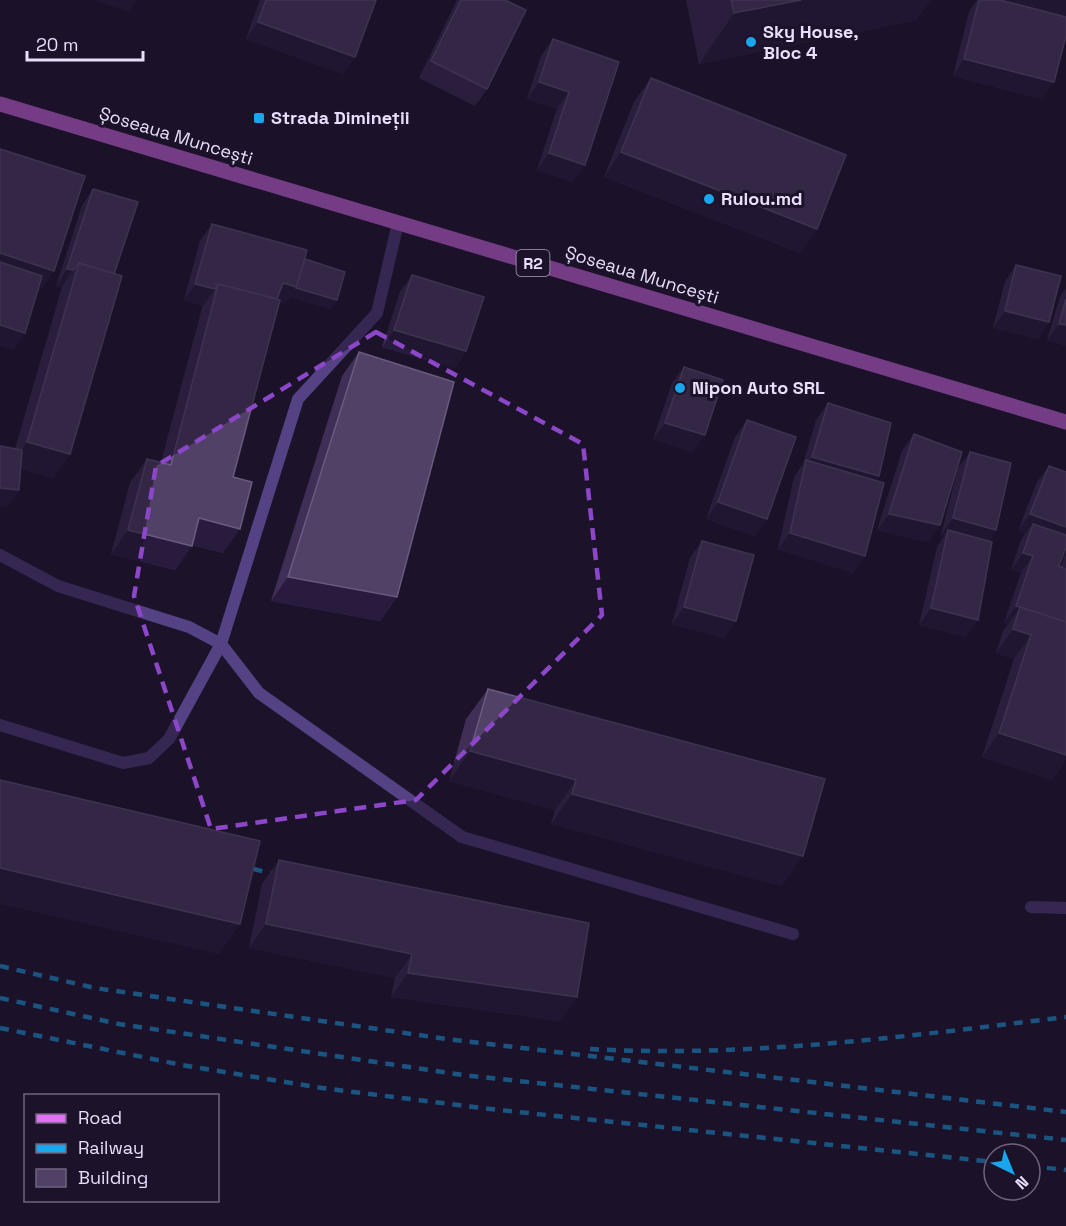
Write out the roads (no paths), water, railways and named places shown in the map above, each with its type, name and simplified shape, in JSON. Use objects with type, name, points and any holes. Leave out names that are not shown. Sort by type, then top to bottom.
[{"type":"main road","name":"Șoseaua Muncești","points":[[0,104],[1066,422]]},
{"type":"lane","points":[[0,725],[123,763],[149,758],[169,740],[221,644],[298,399],[376,312],[398,223]]},
{"type":"lane","points":[[0,555],[58,586],[189,627],[221,644],[259,693],[462,837],[794,934]]},
{"type":"lane","points":[[1031,907],[1066,908]]},
{"type":"railway","points":[[237,865],[287,877]]},
{"type":"railway","points":[[0,966],[95,988],[446,1039],[1066,1112]]},
{"type":"railway","points":[[0,998],[119,1024],[463,1075],[1066,1140]]},
{"type":"railway","points":[[590,1049],[649,1051],[769,1048],[888,1038],[1066,1017]]},
{"type":"railway","points":[[0,1028],[182,1065],[322,1088],[490,1109],[982,1161]]},
{"type":"railway","points":[[1042,1167],[1066,1170]]},
{"type":"place","name":"Sky House, Bloc 4","points":[[751,42]]},
{"type":"place","name":"Strada Dimineții","points":[[259,118]]},
{"type":"place","name":"Rulou.md","points":[[709,199]]},
{"type":"place","name":"Nipon Auto SRL","points":[[680,388]]}]
